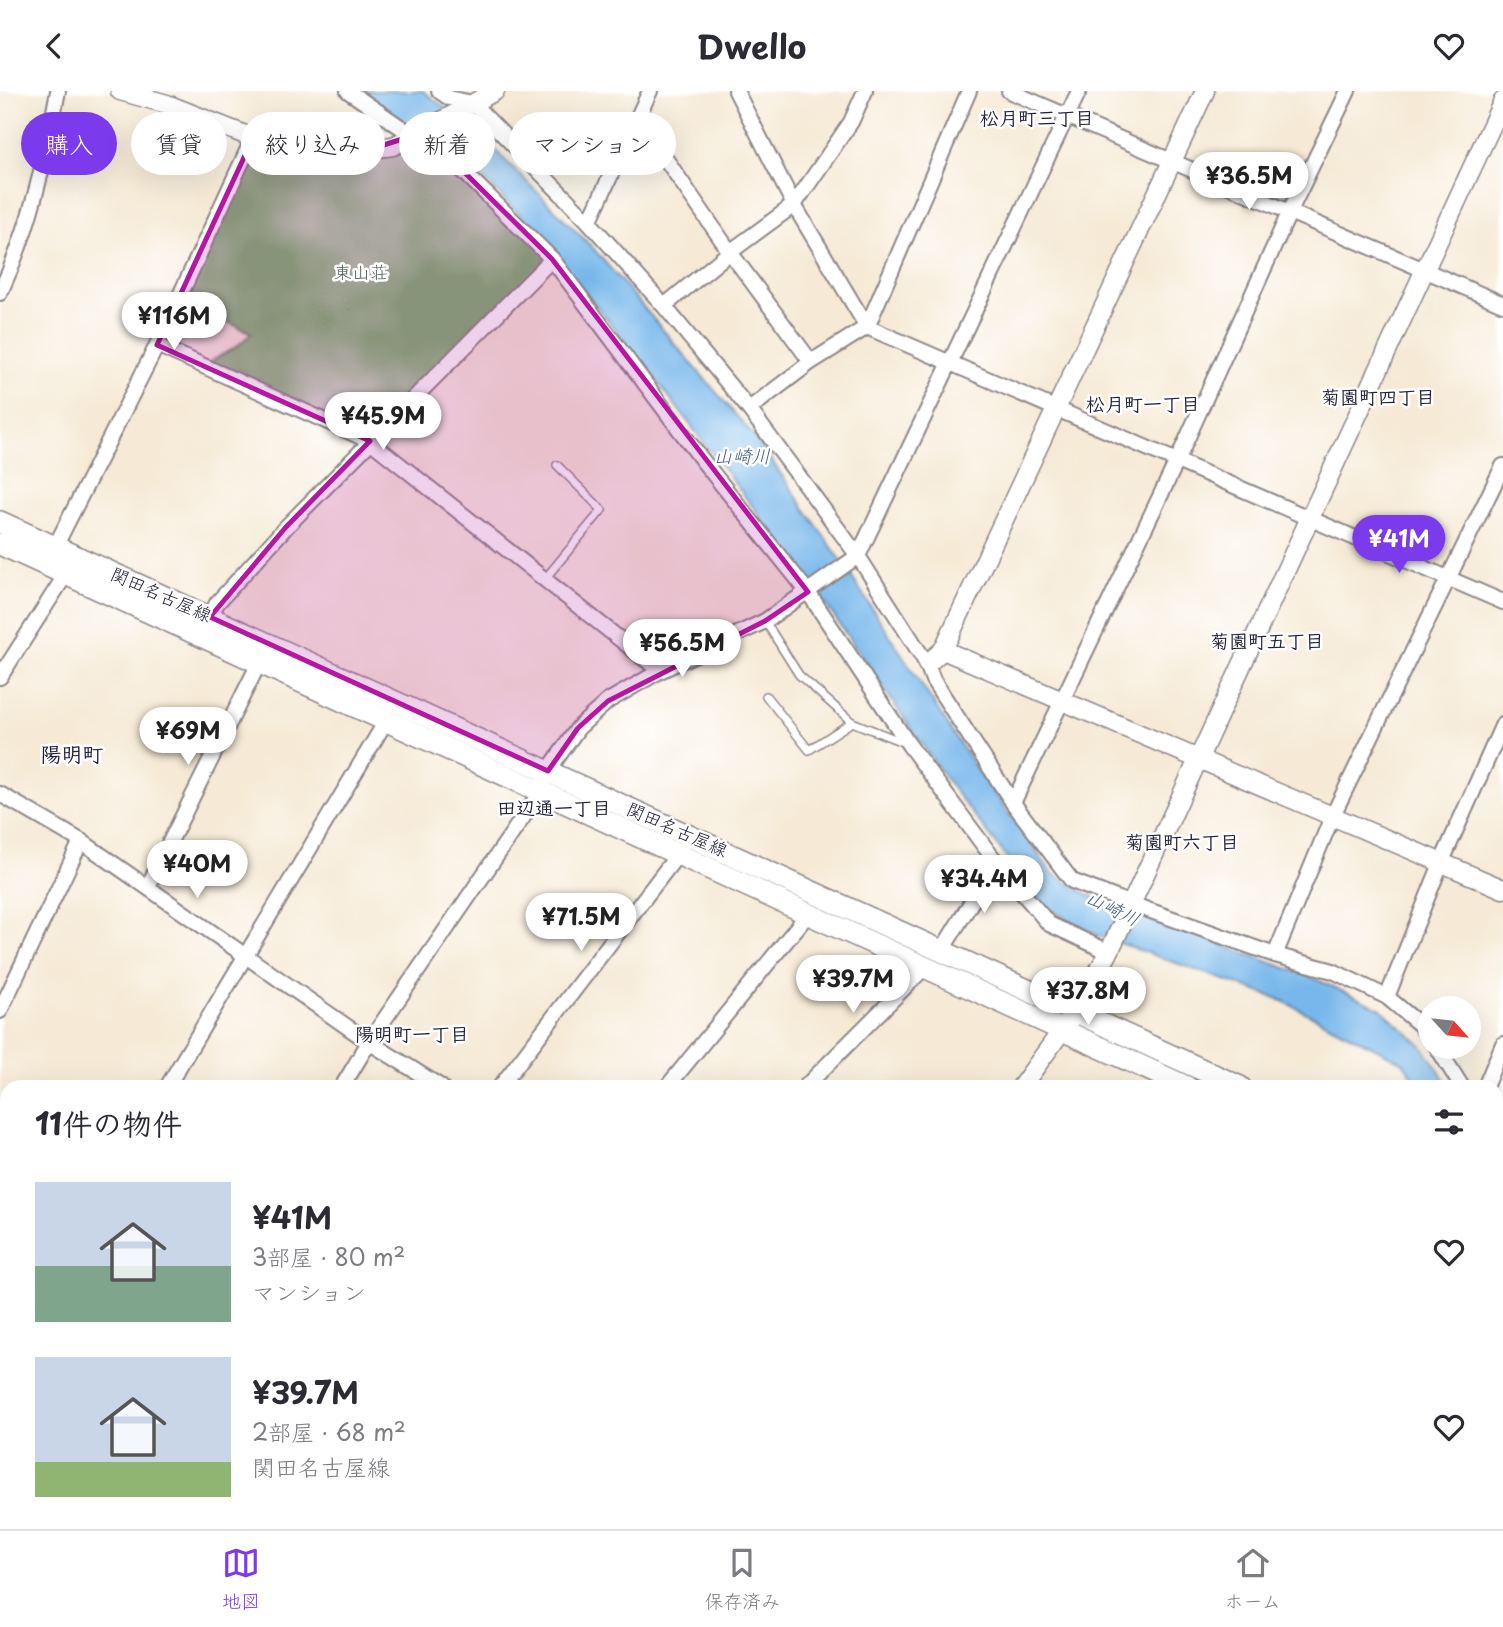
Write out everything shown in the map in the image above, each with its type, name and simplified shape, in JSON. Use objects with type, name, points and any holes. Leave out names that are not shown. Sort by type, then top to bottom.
[{"type":"main road","name":"関田名古屋線","points":[[0,522],[55,547],[206,627],[392,712],[684,845],[942,950],[1225,1080]]},
{"type":"main road","name":"関田名古屋線","points":[[0,544],[66,574],[206,627],[258,663],[392,712]]},
{"type":"main road","name":"関田名古屋線","points":[[684,845],[808,914],[1172,1080]]},
{"type":"street","points":[[0,293],[17,257],[40,183],[58,91]]},
{"type":"street","points":[[120,91],[167,104],[241,133]]},
{"type":"street","points":[[348,91],[399,122]]},
{"type":"street","points":[[439,91],[449,98],[471,97],[495,91]]},
{"type":"street","points":[[641,112],[650,91]]},
{"type":"street","points":[[736,91],[794,205],[867,327],[1503,602]]},
{"type":"street","points":[[664,306],[730,252],[794,205],[851,122],[865,91]]},
{"type":"street","points":[[749,409],[811,362],[867,327],[969,91]]},
{"type":"street","points":[[1009,91],[1503,304]]},
{"type":"street","points":[[346,1080],[578,728],[608,701],[660,671],[765,621],[853,560],[951,364],[1079,91]]},
{"type":"street","points":[[927,664],[943,650],[1205,91]]},
{"type":"street","points":[[1013,803],[1177,461],[1290,211],[1348,91]]},
{"type":"street","points":[[456,112],[471,97]]},
{"type":"street","points":[[471,97],[664,306],[749,409],[927,664],[933,680],[1013,803],[1072,881],[1130,907],[1275,955],[1333,971],[1387,997],[1418,1023]]},
{"type":"street","points":[[1026,1080],[1076,1011],[1112,947],[1503,101]]},
{"type":"street","points":[[55,547],[157,345],[241,164]]},
{"type":"street","points":[[676,174],[811,362]]},
{"type":"street","points":[[467,175],[552,259],[703,461],[810,591],[909,745],[996,862],[1049,924],[1112,947]]},
{"type":"street","points":[[589,222],[611,175]]},
{"type":"street","points":[[206,627],[217,603],[285,527],[552,259]]},
{"type":"street","points":[[157,345],[370,441],[660,671]]},
{"type":"street","points":[[1275,955],[1332,817],[1503,465]]},
{"type":"street","points":[[0,677],[66,574]]},
{"type":"street","points":[[943,650],[1503,888]]},
{"type":"street","points":[[148,886],[258,663]]},
{"type":"street","points":[[171,1080],[392,712]]},
{"type":"street","points":[[1387,997],[1442,861],[1503,724]]},
{"type":"street","points":[[0,794],[81,841],[369,1042],[430,1080]]},
{"type":"street","points":[[0,1011],[81,841]]},
{"type":"street","points":[[505,1080],[684,845]]},
{"type":"street","points":[[942,950],[996,862]]},
{"type":"street","points":[[673,1080],[808,914]]},
{"type":"street","points":[[812,1080],[925,967]]},
{"type":"street","points":[[1488,1080],[1503,1044]]},
{"type":"street","points":[[1444,1059],[1458,1080]]},
{"type":"lane","points":[[544,580],[602,510],[557,465]]},
{"type":"lane","points":[[765,621],[799,675],[852,722],[909,745]]},
{"type":"lane","points":[[766,696],[809,750],[852,722]]},
{"type":"highlighted area","points":[[415,135],[460,168],[552,259],[808,592],[765,621],[608,701],[578,728],[548,771],[210,617],[286,527],[370,441],[157,345],[253,138],[371,149]]},
{"type":"green space","name":"東山荘","points":[[399,140],[399,175],[466,175],[552,259],[370,441],[203,366],[237,346],[252,333],[178,300],[241,164],[241,175],[385,175],[385,144]]},
{"type":"water","name":"山崎川","points":[[363,91],[423,91],[450,112],[399,112],[399,117]]},
{"type":"water","name":"山崎川","points":[[495,150],[509,164],[509,175],[520,175],[592,247],[758,441],[838,556],[975,767],[1052,873],[1085,893],[1118,908],[1306,975],[1380,1008],[1418,1042],[1418,1059],[1431,1059],[1445,1080],[1416,1080],[1403,1062],[1279,999],[1099,936],[1047,908],[953,789],[811,583],[640,359],[532,227],[477,175],[495,175]]},
{"type":"district","name":"松月町三丁目","points":[[1037,118]]},
{"type":"district","name":"菊園町四丁目","points":[[1378,397]]},
{"type":"district","name":"松月町一丁目","points":[[1143,404]]},
{"type":"district","name":"菊園町五丁目","points":[[1267,641]]},
{"type":"district","name":"陽明町","points":[[72,755]]},
{"type":"district","name":"田辺通一丁目","points":[[554,808]]},
{"type":"district","name":"菊園町六丁目","points":[[1182,842]]},
{"type":"district","name":"陽明町一丁目","points":[[412,1034]]}]
